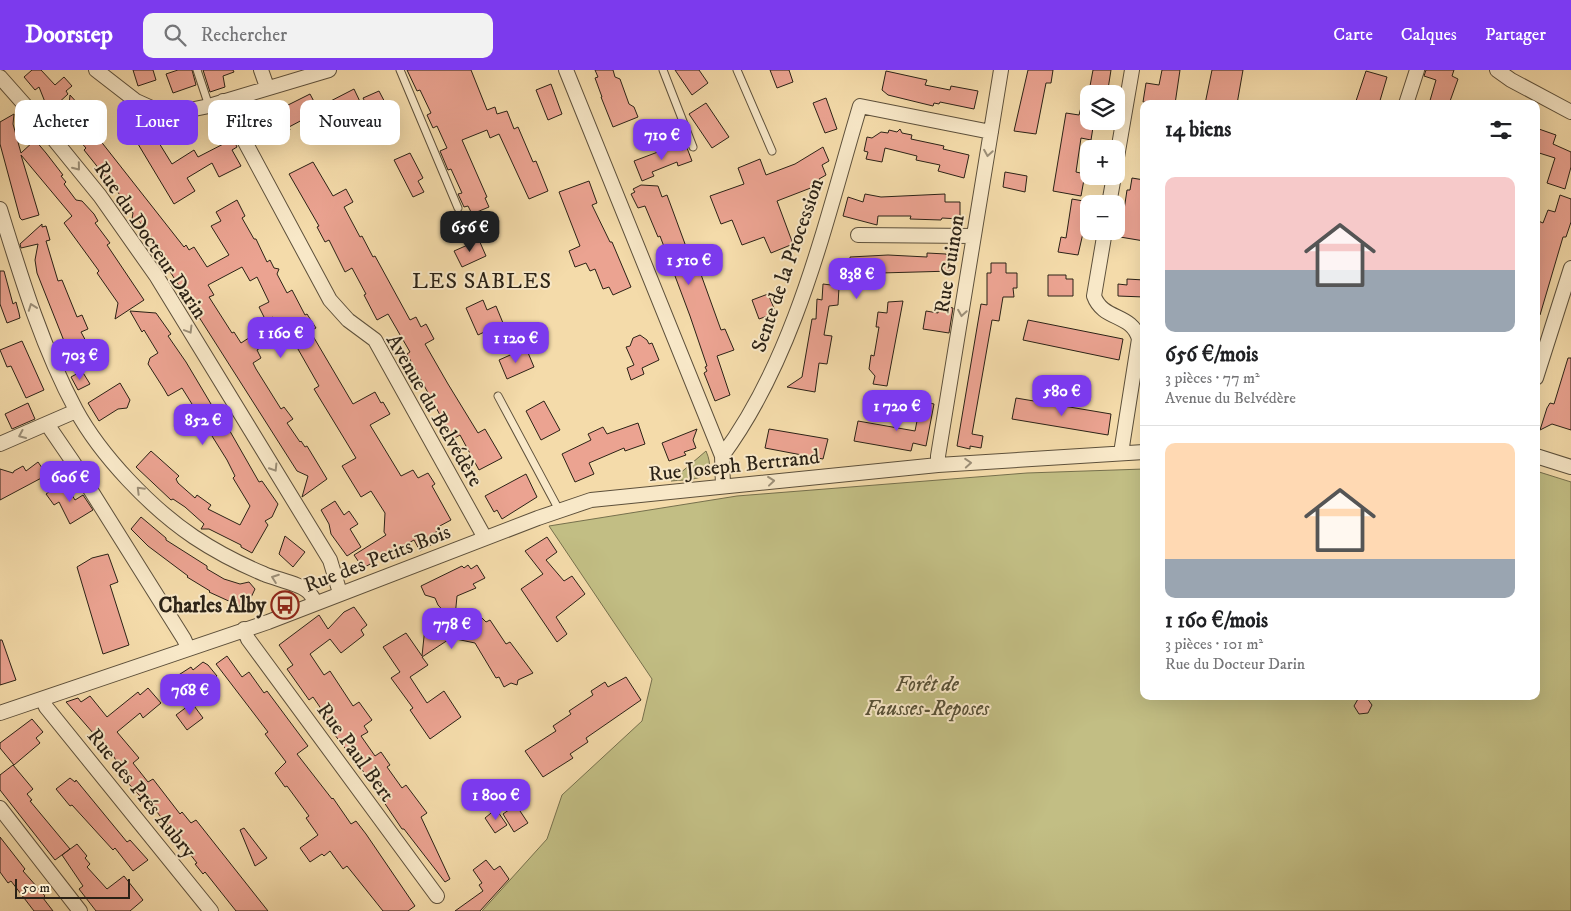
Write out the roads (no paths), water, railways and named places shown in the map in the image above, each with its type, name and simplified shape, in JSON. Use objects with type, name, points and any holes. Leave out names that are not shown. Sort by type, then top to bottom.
[{"type":"street","points":[[96,70],[124,94],[156,110],[175,113],[208,106]]},
{"type":"street","points":[[261,70],[267,88]]},
{"type":"street","points":[[227,100],[329,70]]},
{"type":"street","points":[[566,70],[722,456],[723,486]]},
{"type":"street","name":"Rue Guinon","points":[[938,465],[939,449],[1001,70]]},
{"type":"street","points":[[1120,140],[1132,70]]},
{"type":"street","points":[[1407,100],[1417,70]]},
{"type":"street","points":[[1497,70],[1571,112]]},
{"type":"street","name":"Rue du Docteur Darin","points":[[0,76],[100,196],[157,277],[330,560],[340,592]]},
{"type":"street","name":"Sente de la Procession","points":[[722,456],[740,431],[766,382],[794,317],[860,106],[991,132]]},
{"type":"street","name":"Avenue du Belvédère","points":[[247,145],[330,300],[348,320],[375,340],[485,538]]},
{"type":"street","points":[[0,208],[20,274],[46,346],[76,411],[115,464],[171,519],[214,548],[262,574],[306,590],[315,602]]},
{"type":"street","points":[[858,235],[974,236]]},
{"type":"street","points":[[1103,240],[1094,296],[1097,306],[1131,323],[1136,329],[1139,339],[1121,453]]},
{"type":"street","points":[[1540,365],[1571,268]]},
{"type":"street","points":[[0,444],[76,411]]},
{"type":"street","points":[[47,424],[74,462],[188,648]]},
{"type":"street","name":"Rue Joseph Bertrand","points":[[485,538],[591,500],[938,465],[1140,452]]},
{"type":"street","points":[[1540,457],[1571,467]]},
{"type":"street","name":"Rue des Petits Bois","points":[[0,713],[43,700],[244,630],[485,538]]},
{"type":"street","name":"Rue Paul Bert","points":[[244,630],[248,639],[437,896]]},
{"type":"street","name":"Rue des Prés Aubry","points":[[43,700],[46,707],[211,911]]},
{"type":"street","points":[[0,808],[80,911]]},
{"type":"lane","points":[[196,70],[208,103]]},
{"type":"lane","points":[[400,70],[458,208]]},
{"type":"lane","points":[[663,70],[693,147]]},
{"type":"lane","points":[[737,70],[772,151]]},
{"type":"lane","points":[[498,396],[559,510]]},
{"type":"place","name":"Charles Alby","points":[[285,605]]},
{"type":"district","name":"LES SABLES","points":[[482,280]]},
{"type":"park label","name":"Forêt de Fausses-Reposes","points":[[927,696]]}]
